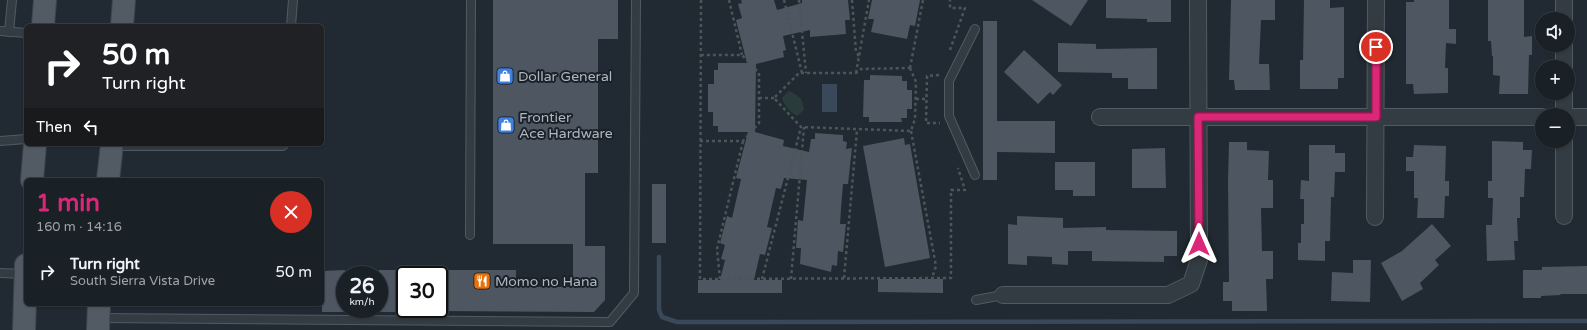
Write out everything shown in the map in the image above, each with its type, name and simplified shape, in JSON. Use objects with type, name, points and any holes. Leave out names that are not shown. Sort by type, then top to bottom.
[{"type":"main road","points":[[43,24],[45,0]]},
{"type":"main road","points":[[122,24],[124,0]]},
{"type":"main road","points":[[32,178],[34,146]]},
{"type":"main road","points":[[105,146],[108,178]]},
{"type":"main road","points":[[24,330],[25,306]]},
{"type":"street","points":[[1003,295],[1168,295],[1191,284],[1199,260],[1198,0]]},
{"type":"street","points":[[1375,217],[1376,0]]},
{"type":"street","points":[[1564,0],[1564,12]]},
{"type":"street","points":[[1100,117],[1535,117]]},
{"type":"street","points":[[1575,117],[1587,117]]},
{"type":"street","points":[[1564,148],[1564,216]]},
{"type":"lane","points":[[9,32],[12,0]]},
{"type":"lane","points":[[291,24],[293,0]]},
{"type":"lane","points":[[470,235],[471,0]]},
{"type":"lane","points":[[99,317],[610,322],[634,293],[636,0]]},
{"type":"lane","points":[[975,29],[950,81],[950,116],[975,175]]},
{"type":"lane","points":[[0,31],[24,33]]},
{"type":"lane","points":[[0,142],[24,139]]},
{"type":"lane","points":[[0,273],[24,269]]},
{"type":"lane","points":[[976,300],[1003,295]]},
{"type":"path","points":[[701,0],[700,279],[951,278]]},
{"type":"path","points":[[720,279],[717,249],[743,141],[759,123],[759,73],[742,55],[729,0]]},
{"type":"path","points":[[784,0],[802,73]]},
{"type":"path","points":[[799,0],[806,73]]},
{"type":"path","points":[[852,0],[856,52],[859,57]]},
{"type":"path","points":[[856,73],[870,0]]},
{"type":"path","points":[[922,0],[910,68],[916,82],[915,119],[911,131],[936,266],[932,278]]},
{"type":"path","points":[[701,54],[742,55]]},
{"type":"path","points":[[759,98],[774,98],[799,73],[856,73],[861,69],[910,68]]},
{"type":"path","points":[[774,98],[803,127],[911,131]]},
{"type":"path","points":[[916,99],[926,99]]},
{"type":"path","points":[[762,278],[803,127]]},
{"type":"path","points":[[791,278],[803,127]]},
{"type":"path","points":[[844,278],[857,130]]},
{"type":"path","points":[[700,141],[743,141]]},
{"type":"shaded area","points":[[789,91],[798,96],[803,103],[804,110],[797,116],[784,104],[782,98]]},
{"type":"water","points":[[822,84],[837,84],[837,112],[822,112]]},
{"type":"building","points":[[493,0],[618,0],[618,39],[598,39],[598,173],[585,173],[585,246],[605,246],[605,300],[594,312],[448,311],[448,270],[516,270],[516,287],[573,287],[573,244],[493,244]]},
{"type":"building","points":[[741,0],[774,0],[777,10],[802,3],[802,0],[848,0],[850,20],[845,20],[846,34],[810,37],[810,30],[783,36],[786,50],[783,51],[784,57],[756,64],[755,132],[784,140],[783,146],[809,152],[811,139],[815,139],[815,133],[843,135],[843,141],[847,142],[846,149],[852,148],[848,184],[843,184],[840,224],[846,224],[843,252],[838,251],[837,266],[832,265],[831,272],[800,264],[801,248],[796,248],[798,220],[803,221],[807,180],[784,178],[781,189],[776,188],[767,227],[772,228],[765,255],[760,254],[754,280],[782,280],[782,293],[698,293],[698,280],[720,280],[725,260],[721,259],[725,245],[720,243],[727,216],[732,218],[741,179],[736,178],[748,132],[718,132],[718,126],[713,126],[713,112],[708,112],[708,84],[714,84],[714,70],[718,70],[718,63],[747,63],[736,20],[742,18],[738,4],[742,3]]},
{"type":"building","points":[[872,0],[920,0],[915,26],[910,25],[907,39],[871,32],[874,19],[868,19]]},
{"type":"building","points":[[1032,0],[1088,0],[1071,26]]},
{"type":"building","points":[[1106,0],[1171,0],[1171,22],[1147,22],[1147,19],[1106,18]]},
{"type":"building","points":[[1231,0],[1275,0],[1275,20],[1261,20],[1259,64],[1269,64],[1270,90],[1235,90],[1234,80],[1229,80]]},
{"type":"building","points":[[1304,0],[1330,0],[1330,8],[1344,7],[1344,78],[1338,78],[1338,89],[1300,89],[1300,60],[1303,60]]},
{"type":"building","points":[[1414,0],[1449,0],[1449,29],[1456,29],[1456,44],[1446,43],[1445,68],[1448,68],[1448,93],[1414,94],[1413,84],[1406,84],[1406,2],[1414,2]]},
{"type":"building","points":[[1488,0],[1524,0],[1524,37],[1532,36],[1532,55],[1529,55],[1528,94],[1499,94],[1500,76],[1493,75],[1491,41],[1488,41]]},
{"type":"building","points":[[983,21],[997,21],[997,121],[1055,121],[1055,153],[997,152],[997,180],[983,180]]},
{"type":"building","points":[[1058,43],[1096,44],[1096,49],[1157,48],[1157,89],[1128,89],[1128,78],[1112,78],[1112,73],[1058,72]]},
{"type":"building","points":[[1024,50],[1062,85],[1053,95],[1050,92],[1038,104],[1004,72]]},
{"type":"building","points":[[870,75],[902,76],[902,81],[907,81],[907,90],[912,90],[912,109],[907,109],[907,118],[901,118],[902,122],[869,122],[869,117],[863,117],[864,80],[870,80]]},
{"type":"building","points":[[904,138],[905,145],[910,144],[930,258],[885,267],[863,146]]},
{"type":"building","points":[[1492,141],[1523,142],[1523,150],[1532,150],[1531,169],[1525,169],[1524,197],[1520,197],[1520,218],[1517,218],[1518,241],[1514,241],[1515,260],[1487,261],[1486,225],[1492,225],[1493,198],[1488,198],[1488,181],[1492,181]]},
{"type":"building","points":[[1229,142],[1247,142],[1247,150],[1269,151],[1268,180],[1273,180],[1273,208],[1261,208],[1262,251],[1273,251],[1273,279],[1266,279],[1267,311],[1232,311],[1232,301],[1223,301],[1223,282],[1229,282]]},
{"type":"building","points":[[1309,145],[1335,145],[1335,153],[1345,153],[1345,172],[1335,172],[1334,197],[1331,197],[1330,241],[1325,241],[1325,261],[1298,260],[1298,243],[1301,243],[1301,224],[1304,224],[1304,199],[1300,199],[1301,180],[1309,181]]},
{"type":"building","points":[[1414,145],[1446,146],[1445,181],[1449,181],[1449,196],[1445,196],[1444,218],[1417,218],[1418,198],[1414,198],[1414,171],[1406,171],[1406,157],[1413,157]]},
{"type":"building","points":[[1165,148],[1166,188],[1132,188],[1132,149]]},
{"type":"building","points":[[1055,162],[1095,162],[1095,196],[1073,196],[1073,190],[1055,190]]},
{"type":"building","points":[[652,184],[666,184],[666,243],[652,243]]},
{"type":"building","points":[[1017,216],[1063,218],[1063,228],[1106,227],[1106,230],[1177,231],[1177,256],[1164,256],[1164,262],[1092,261],[1092,251],[1068,251],[1068,265],[1052,264],[1052,257],[1027,256],[1027,265],[1008,264],[1008,224],[1017,225]]},
{"type":"building","points":[[1432,224],[1451,246],[1435,260],[1439,265],[1420,283],[1423,289],[1402,301],[1381,263],[1402,251]]},
{"type":"building","points":[[1353,260],[1371,260],[1370,302],[1331,301],[1332,272],[1353,273]]},
{"type":"building","points":[[1587,266],[1587,294],[1560,294],[1561,295],[1541,296],[1541,298],[1523,298],[1523,270],[1542,270],[1542,267]]},
{"type":"building","points":[[336,270],[336,312],[322,312],[322,306],[324,306],[324,271]]},
{"type":"building","points":[[388,270],[396,270],[396,312],[388,312]]},
{"type":"building","points":[[878,279],[943,279],[943,293],[878,292]]},
{"type":"waterway","points":[[659,257],[659,310],[662,317],[677,322],[1587,321]]},
{"type":"place","name":"Dollar General","points":[[505,76]]},
{"type":"place","name":"Frontier Ace Hardware","points":[[506,125]]},
{"type":"place","name":"Momo no Hana","points":[[482,281]]},
{"type":"route","points":[[1199,244],[1198,117],[1376,117],[1376,47]]}]
